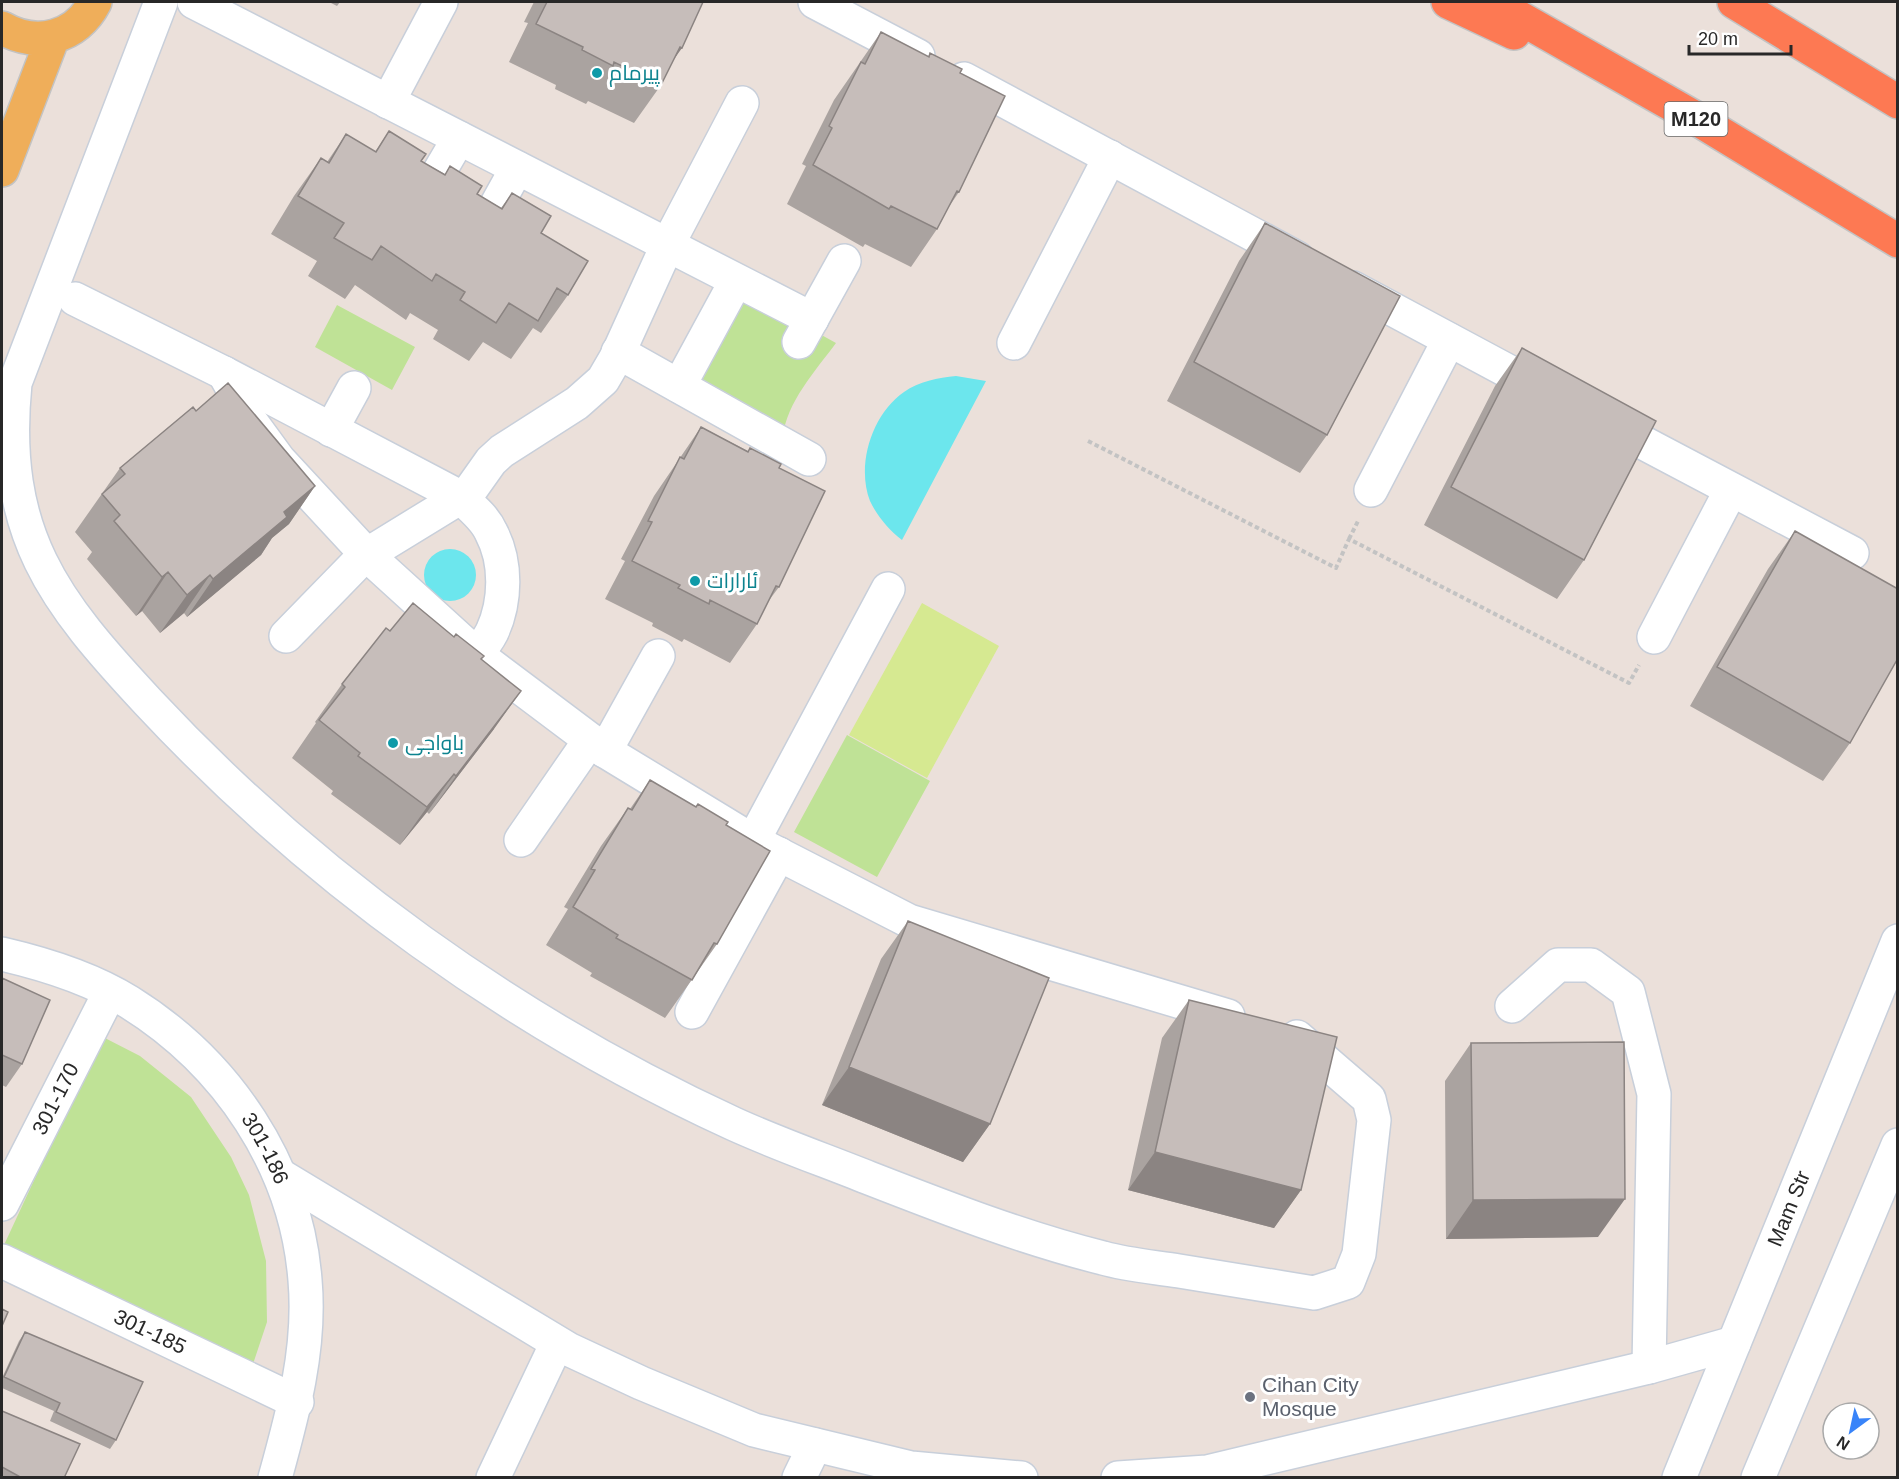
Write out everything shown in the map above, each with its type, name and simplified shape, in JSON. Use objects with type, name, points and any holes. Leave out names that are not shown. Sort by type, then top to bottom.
[{"type":"highway","points":[[1448,2],[1692,116]]},
{"type":"highway","name":"M120","points":[[1492,2],[1692,116],[1898,241]]},
{"type":"highway","points":[[1734,2],[1898,102]]},
{"type":"main road","points":[[2,28],[13,34],[33,39],[53,37],[70,30],[85,18],[95,2]]},
{"type":"main road","points":[[2,170],[53,37]]},
{"type":"street","points":[[161,2],[15,383],[8,418],[4,475],[7,517],[29,560],[60,606],[183,740],[342,882],[438,956],[526,1012],[675,1095],[737,1125],[987,1224],[1107,1259],[1314,1293],[1348,1282],[1359,1254],[1374,1120],[1369,1099],[1297,1037],[909,921],[766,848],[706,813],[470,662],[367,555],[298,501],[264,458],[252,423],[224,373]]},
{"type":"street","points":[[194,2],[736,280],[805,331],[844,261]]},
{"type":"street","points":[[388,102],[441,2]]},
{"type":"street","points":[[815,2],[1852,553]]},
{"type":"street","points":[[286,636],[367,555],[468,492],[491,460],[590,393],[603,380],[667,246],[742,103]]},
{"type":"street","points":[[425,196],[459,138]]},
{"type":"street","points":[[1014,343],[1110,157]]},
{"type":"street","points":[[486,224],[517,168]]},
{"type":"street","points":[[679,386],[736,280]]},
{"type":"street","points":[[75,299],[224,373],[460,497],[491,531],[498,548],[503,592],[493,630],[470,662]]},
{"type":"street","points":[[1371,490],[1449,340]]},
{"type":"street","points":[[618,352],[809,459]]},
{"type":"street","points":[[331,430],[354,388]]},
{"type":"street","points":[[1654,637],[1731,490]]},
{"type":"street","points":[[692,1012],[766,848],[888,589]]},
{"type":"street","points":[[520,840],[597,745],[658,656]]},
{"type":"street","points":[[688,843],[706,813]]},
{"type":"street","name":"Mam Str","points":[[1679,1478],[1898,941]]},
{"type":"street","name":"301-186","points":[[2,954],[85,980],[110,992],[172,1033],[222,1082],[257,1127],[281,1176],[299,1237],[305,1281],[303,1351],[297,1402],[275,1478]]},
{"type":"street","points":[[1512,1006],[1558,965],[1591,965],[1628,992],[1654,1094],[1649,1367]]},
{"type":"street","name":"301-170","points":[[2,1204],[110,992]]},
{"type":"street","points":[[1758,1478],[1898,1145]]},
{"type":"street","points":[[281,1176],[557,1343],[641,1383],[754,1430],[911,1468],[1022,1478]]},
{"type":"street","name":"301-185","points":[[2,1261],[297,1402]]},
{"type":"street","points":[[493,1478],[557,1343]]},
{"type":"street","points":[[1118,1478],[1207,1472],[1649,1367],[1734,1343]]},
{"type":"street","points":[[799,1478],[815,1444]]},
{"type":"path","points":[[1088,441],[1336,568],[1349,539],[1629,683],[1654,637]]},
{"type":"green space","points":[[736,288],[836,343],[796,399],[785,424],[783,437],[687,382]]},
{"type":"green space","points":[[337,305],[415,347],[392,390],[315,347]]},
{"type":"green space","points":[[922,603],[999,646],[927,778],[849,735]]},
{"type":"green space","points":[[847,735],[930,781],[877,877],[794,832]]},
{"type":"green space","points":[[101,1036],[140,1056],[191,1097],[231,1157],[249,1195],[266,1261],[267,1322],[253,1364],[4,1245]]},
{"type":"water","points":[[956,376],[986,381],[902,540],[892,532],[870,501],[865,472],[870,441],[883,413],[904,392],[922,383]]},
{"type":"water","points":[[445,549],[455,549],[469,556],[476,575],[469,594],[455,601],[445,601],[435,597],[428,590],[424,580],[424,570],[428,560],[435,553]]},
{"type":"building","points":[[547,2],[703,2],[682,48],[680,47],[661,85],[614,62],[613,66],[582,50],[583,47],[536,24]]},
{"type":"building","points":[[881,32],[929,57],[930,53],[962,69],[960,73],[1005,96],[959,192],[957,191],[937,229],[891,206],[889,209],[813,165],[832,128],[829,126],[861,62],[865,64]]},
{"type":"building","points":[[389,131],[426,154],[421,161],[445,175],[450,166],[482,186],[477,194],[502,209],[512,193],[551,216],[541,233],[588,261],[568,295],[557,288],[538,321],[509,303],[496,323],[460,300],[465,292],[436,274],[432,281],[381,246],[372,260],[334,238],[344,223],[298,196],[321,158],[329,163],[346,134],[376,152]]},
{"type":"building","points":[[1265,223],[1400,296],[1327,435],[1194,362]]},
{"type":"building","points":[[1522,348],[1656,421],[1584,560],[1451,487]]},
{"type":"building","points":[[228,383],[315,486],[284,512],[287,517],[213,579],[210,575],[187,595],[168,572],[162,577],[114,521],[120,515],[102,494],[125,474],[120,468],[193,407],[196,411]]},
{"type":"building","name":"ئارارات","points":[[701,427],[748,452],[750,448],[781,464],[779,468],[825,491],[779,587],[776,586],[757,624],[710,600],[709,604],[678,588],[680,585],[632,561],[652,522],[648,521],[680,457],[684,459]]},
{"type":"building","points":[[1795,531],[1898,589],[1898,658],[1850,743],[1717,667]]},
{"type":"building","name":"باواجی","points":[[413,603],[454,637],[456,634],[484,656],[481,659],[521,691],[456,776],[454,774],[427,807],[358,756],[360,753],[319,720],[345,687],[342,684],[386,628],[390,631]]},
{"type":"building","points":[[650,780],[696,807],[698,804],[728,822],[726,825],[770,851],[717,944],[714,943],[692,980],[616,938],[618,935],[573,907],[595,870],[591,869],[628,808],[632,810]]},
{"type":"building","points":[[908,921],[1049,978],[990,1124],[849,1067]]},
{"type":"building","points":[[2,978],[50,1000],[22,1064],[2,1055]]},
{"type":"building","points":[[1189,1000],[1337,1037],[1301,1190],[1155,1152]]},
{"type":"building","points":[[1624,1042],[1625,1199],[1473,1200],[1471,1043]]},
{"type":"building","points":[[2,1309],[8,1312],[2,1326]]},
{"type":"building","points":[[25,1332],[143,1382],[116,1440],[56,1412],[60,1403],[4,1377]]},
{"type":"building","points":[[2,1411],[80,1444],[64,1478],[22,1478],[2,1467]]},
{"type":"place","name":"پیرمام","points":[[597,73]]},
{"type":"place","name":"ئارارات","points":[[695,581]]},
{"type":"place","name":"باواجی","points":[[393,743]]},
{"type":"place","name":"Cihan City Mosque","points":[[1250,1397]]}]
